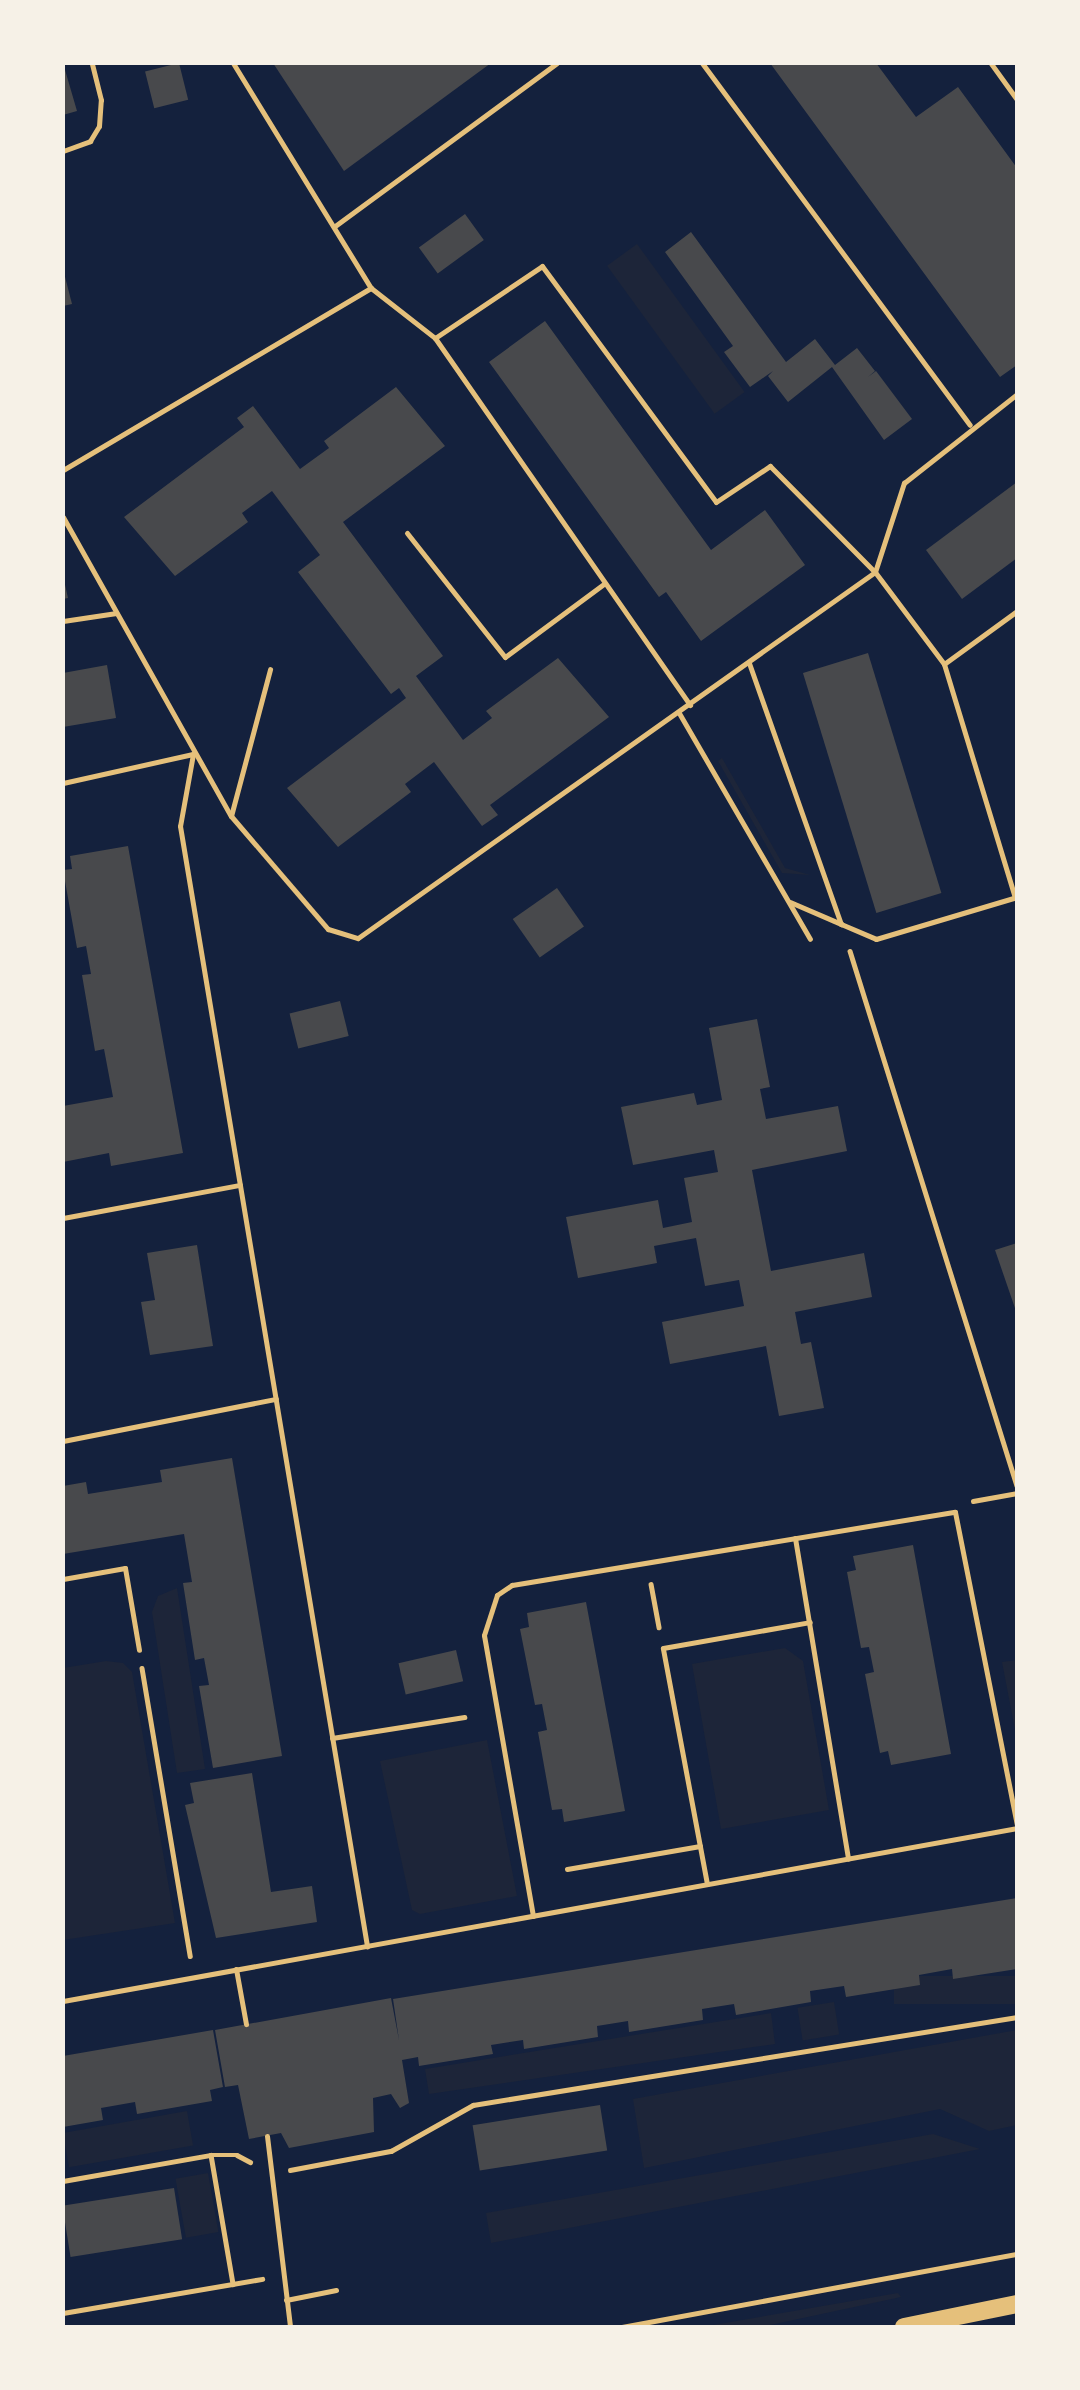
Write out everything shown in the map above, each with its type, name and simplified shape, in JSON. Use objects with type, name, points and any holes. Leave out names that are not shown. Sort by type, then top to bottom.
[{"type":"main road","points":[[904,2327],[1017,2304]]},
{"type":"lane","points":[[63,151],[90,141],[99,126],[102,100],[92,63]]},
{"type":"lane","points":[[233,63],[371,288],[435,338],[690,705]]},
{"type":"lane","points":[[335,226],[556,63]]},
{"type":"lane","points":[[702,63],[970,425]]},
{"type":"lane","points":[[435,338],[542,266],[716,502],[770,466],[875,572],[944,664],[1016,897],[876,939],[788,901]]},
{"type":"lane","points":[[63,470],[371,288]]},
{"type":"lane","points":[[63,517],[193,754],[231,816],[328,929],[358,938],[875,572],[904,483],[970,425],[1017,394]]},
{"type":"lane","points":[[407,533],[505,657],[605,583]]},
{"type":"lane","points":[[944,664],[1017,611]]},
{"type":"lane","points":[[63,621],[116,613]]},
{"type":"lane","points":[[749,663],[841,924]]},
{"type":"lane","points":[[231,816],[270,670]]},
{"type":"lane","points":[[679,713],[810,939]]},
{"type":"lane","points":[[63,783],[193,754]]},
{"type":"lane","points":[[193,754],[180,826],[367,1946]]},
{"type":"lane","points":[[63,1218],[240,1185]]},
{"type":"lane","points":[[63,1441],[276,1399]]},
{"type":"lane","points":[[63,2001],[236,1969],[367,1946],[533,1916],[707,1884],[848,1859],[1017,1827],[955,1512],[512,1585],[496,1595],[489,1610],[486,1656],[533,1916]]},
{"type":"lane","points":[[795,1538],[848,1859]]},
{"type":"lane","points":[[63,1579],[125,1568],[139,1650]]},
{"type":"lane","points":[[707,1884],[663,1648],[810,1622]]},
{"type":"lane","points":[[332,1738],[464,1717]]},
{"type":"lane","points":[[567,1869],[700,1846]]},
{"type":"lane","points":[[236,1969],[246,2024]]},
{"type":"lane","points":[[267,2136],[290,2327]]},
{"type":"lane","points":[[286,2300],[336,2290]]},
{"type":"path","points":[[991,63],[1017,99]]},
{"type":"path","points":[[841,924],[1017,1486]]},
{"type":"path","points":[[973,1501],[1017,1493]]},
{"type":"path","points":[[647,1563],[663,1648]]},
{"type":"path","points":[[139,1650],[193,1977]]},
{"type":"path","points":[[63,2181],[211,2155],[237,2155],[270,2174],[391,2151],[473,2105],[1017,2017]]},
{"type":"path","points":[[211,2155],[233,2284]]},
{"type":"path","points":[[622,2327],[1017,2254]]},
{"type":"path","points":[[63,2313],[283,2275]]},
{"type":"shaded area","points":[[637,244],[745,392],[715,414],[607,266]]},
{"type":"shaded area","points":[[722,758],[785,868],[810,875],[782,873],[718,761]]},
{"type":"shaded area","points":[[177,1588],[205,1769],[177,1773],[152,1612],[158,1596]]},
{"type":"shaded area","points":[[785,1648],[803,1661],[829,1810],[721,1829],[692,1664]]},
{"type":"shaded area","points":[[1017,1660],[1017,1734],[1016,1735],[1002,1662]]},
{"type":"shaded area","points":[[106,1661],[123,1663],[132,1672],[175,1923],[63,1940],[63,1668]]},
{"type":"shaded area","points":[[487,1740],[517,1896],[420,1914],[412,1910],[380,1761]]},
{"type":"shaded area","points":[[894,1976],[1017,1976],[1017,2004],[894,2004]]},
{"type":"shaded area","points":[[834,2002],[839,2035],[803,2040],[797,2008]]},
{"type":"shaded area","points":[[771,2013],[775,2044],[429,2094],[425,2069]]},
{"type":"shaded area","points":[[1017,2030],[1017,2125],[989,2131],[940,2109],[644,2168],[633,2099]]},
{"type":"shaded area","points":[[187,2111],[193,2145],[69,2167],[63,2133]]},
{"type":"shaded area","points":[[933,2134],[980,2149],[491,2243],[486,2213]]},
{"type":"shaded area","points":[[208,2173],[218,2232],[186,2238],[176,2179]]},
{"type":"shaded area","points":[[898,2293],[901,2297],[761,2327],[702,2327]]},
{"type":"building","points":[[63,63],[77,111],[63,115]]},
{"type":"building","points":[[179,63],[188,100],[154,108],[145,71]]},
{"type":"building","points":[[273,63],[491,63],[344,171]]},
{"type":"building","points":[[770,63],[876,63],[916,117],[958,87],[1017,168],[1017,365],[1000,377]]},
{"type":"building","points":[[465,214],[484,240],[438,273],[419,248]]},
{"type":"building","points":[[691,232],[786,362],[815,339],[835,365],[857,348],[875,371],[868,377],[876,371],[912,419],[884,440],[832,367],[788,402],[768,376],[773,371],[750,387],[724,352],[733,346],[665,252]]},
{"type":"building","points":[[63,269],[72,304],[63,306]]},
{"type":"building","points":[[545,321],[711,550],[765,510],[805,565],[701,641],[666,592],[659,597],[489,362]]},
{"type":"building","points":[[396,387],[445,446],[343,522],[443,656],[416,676],[463,740],[492,718],[486,711],[558,658],[609,717],[490,805],[498,815],[482,826],[434,762],[405,784],[411,792],[338,847],[287,788],[406,698],[399,688],[391,694],[298,572],[320,555],[272,491],[242,513],[248,522],[175,576],[124,517],[244,427],[237,418],[253,406],[300,469],[329,448],[324,441]]},
{"type":"building","points":[[1017,482],[1017,558],[962,599],[926,550]]},
{"type":"building","points":[[63,576],[68,598],[63,599]]},
{"type":"building","points":[[868,653],[941,893],[876,913],[803,673]]},
{"type":"building","points":[[107,665],[116,718],[63,727],[63,673]]},
{"type":"building","points":[[128,846],[183,1153],[111,1166],[109,1153],[63,1162],[63,1106],[113,1097],[104,1049],[95,1051],[82,975],[91,974],[86,946],[77,948],[63,870],[72,869],[70,856]]},
{"type":"building","points":[[557,888],[584,927],[540,957],[513,919]]},
{"type":"building","points":[[340,1001],[349,1036],[298,1049],[290,1014]]},
{"type":"building","points":[[757,1019],[770,1087],[760,1089],[766,1119],[838,1106],[847,1151],[752,1170],[771,1271],[864,1253],[872,1297],[795,1312],[801,1344],[811,1342],[824,1408],[779,1416],[766,1346],[670,1364],[662,1322],[744,1306],[739,1280],[705,1286],[696,1238],[654,1246],[657,1263],[578,1278],[566,1217],[658,1200],[663,1228],[692,1222],[684,1178],[718,1172],[714,1150],[633,1165],[621,1107],[694,1093],[697,1105],[722,1100],[709,1028]]},
{"type":"building","points":[[1017,1243],[1017,1314],[995,1250]]},
{"type":"building","points":[[197,1245],[213,1346],[150,1355],[141,1302],[155,1300],[147,1253]]},
{"type":"building","points":[[232,1458],[282,1756],[213,1768],[199,1686],[209,1685],[204,1658],[195,1660],[183,1583],[192,1582],[184,1534],[63,1554],[63,1486],[86,1482],[88,1494],[162,1482],[160,1470]]},
{"type":"building","points":[[913,1545],[951,1754],[891,1765],[888,1751],[880,1753],[865,1674],[874,1672],[869,1647],[861,1648],[847,1572],[856,1570],[853,1556]]},
{"type":"building","points":[[586,1602],[625,1811],[564,1822],[562,1809],[552,1810],[538,1732],[547,1730],[542,1704],[535,1705],[520,1629],[529,1627],[527,1613]]},
{"type":"building","points":[[456,1650],[463,1681],[406,1694],[399,1663]]},
{"type":"building","points":[[252,1773],[271,1892],[312,1886],[317,1922],[216,1938],[185,1805],[194,1803],[190,1783]]},
{"type":"building","points":[[1017,1898],[1017,1969],[953,1979],[952,1969],[919,1975],[920,1985],[846,1997],[844,1986],[810,1991],[811,2002],[736,2015],[734,2004],[702,2009],[703,2020],[629,2032],[628,2021],[597,2026],[598,2037],[524,2049],[523,2040],[491,2045],[493,2054],[419,2066],[418,2057],[402,2060],[409,2103],[400,2108],[391,2094],[373,2098],[374,2132],[289,2148],[281,2133],[249,2139],[238,2085],[225,2087],[215,2030],[391,1998],[399,2040],[393,1999]]},
{"type":"building","points":[[213,2030],[223,2087],[210,2090],[212,2101],[137,2114],[135,2102],[101,2108],[103,2120],[63,2127],[63,2056]]},
{"type":"building","points":[[600,2105],[607,2150],[480,2171],[473,2125]]},
{"type":"building","points":[[174,2188],[182,2239],[71,2257],[63,2206]]}]
